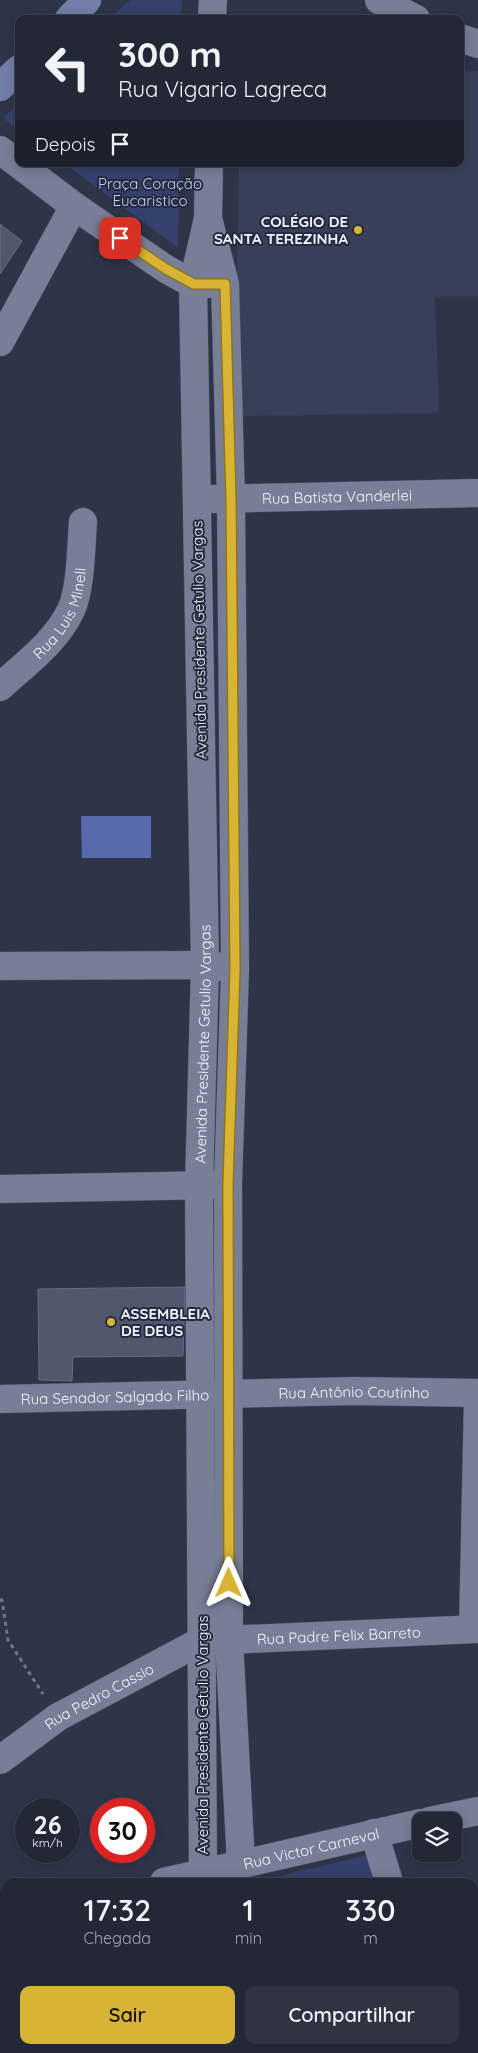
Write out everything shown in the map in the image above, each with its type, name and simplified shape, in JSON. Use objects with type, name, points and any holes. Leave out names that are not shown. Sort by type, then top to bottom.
[{"type":"street","points":[[73,15],[87,0]]},
{"type":"street","points":[[212,15],[213,0]]},
{"type":"street","points":[[380,0],[408,15]]},
{"type":"street","points":[[464,39],[478,44]]},
{"type":"street","points":[[0,87],[15,72]]},
{"type":"street","points":[[0,150],[15,161]]},
{"type":"street","points":[[22,167],[74,206],[166,269],[194,284],[225,284]]},
{"type":"street","name":"Avenida Presidente Getulio Vargas","points":[[203,1872],[198,1186],[205,965],[194,284],[208,218],[209,167]]},
{"type":"street","points":[[0,342],[74,206]]},
{"type":"street","name":"Avenida Presidente Getulio Vargas","points":[[208,218],[225,284],[231,499],[235,969],[228,1184],[230,1394],[229,1640],[240,1863]]},
{"type":"street","name":"Rua Batista Vanderlei","points":[[197,499],[478,493]]},
{"type":"street","name":"Rua Luis Mineli","points":[[0,687],[49,642],[72,609],[78,574],[83,522]]},
{"type":"street","points":[[0,966],[205,965],[235,969]]},
{"type":"street","points":[[0,1189],[228,1184]]},
{"type":"street","name":"Rua Antônio Coutinho","points":[[230,1394],[355,1391],[478,1393]]},
{"type":"street","name":"Rua Senador Salgado Filho","points":[[0,1399],[230,1394]]},
{"type":"street","points":[[475,1629],[478,1399]]},
{"type":"street","name":"Rua Padre Felix Barreto","points":[[201,1641],[475,1629]]},
{"type":"street","name":"Rua Pedro Cassio","points":[[0,1760],[58,1717],[201,1641]]},
{"type":"street","points":[[462,1814],[478,1811]]},
{"type":"street","name":"Rua Victor Carneval","points":[[180,1878],[412,1825]]},
{"type":"street","points":[[374,1833],[388,1878]]},
{"type":"path","points":[[0,1600],[2,1600],[8,1640],[58,1717]]},
{"type":"shaded area","name":"COLÉGIO DE SANTA TEREZINHA","points":[[478,71],[478,297],[435,297],[439,413],[235,416],[239,167],[464,167],[464,72]]},
{"type":"shaded area","points":[[81,816],[151,816],[151,858],[82,858]]},
{"type":"green space","points":[[130,0],[182,0],[181,15],[114,15]]},
{"type":"green space","points":[[15,107],[15,127],[3,118]]},
{"type":"green space","name":"Praça Coração Eucaristico","points":[[69,167],[179,167],[177,247]]},
{"type":"green space","points":[[368,1855],[375,1878],[271,1878]]},
{"type":"building","points":[[0,224],[22,241],[0,274]]},
{"type":"building","name":"ASSEMBLEIA DE DEUS","points":[[185,1287],[183,1356],[73,1357],[72,1381],[39,1380],[38,1289]]},
{"type":"place","name":"COLÉGIO DE SANTA TEREZINHA","points":[[358,230]]},
{"type":"place","name":"ASSEMBLEIA DE DEUS","points":[[111,1322]]},
{"type":"route","points":[[120,238],[166,269],[194,284],[225,284],[231,499],[235,969],[228,1184],[229,1583]]}]
